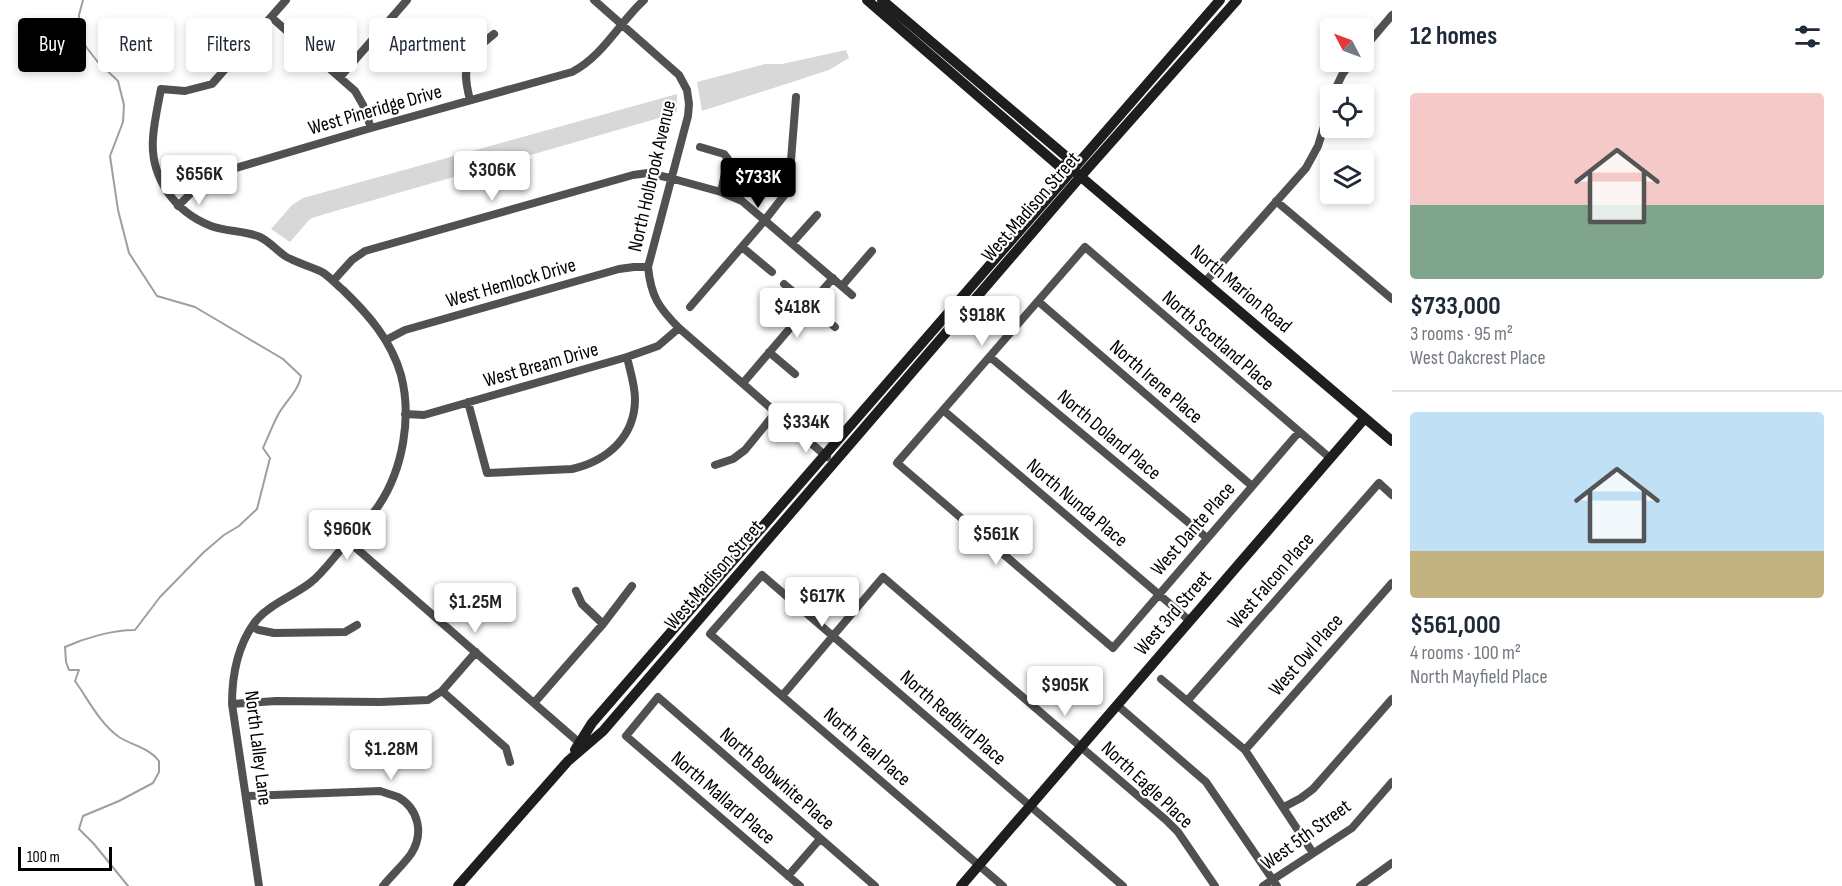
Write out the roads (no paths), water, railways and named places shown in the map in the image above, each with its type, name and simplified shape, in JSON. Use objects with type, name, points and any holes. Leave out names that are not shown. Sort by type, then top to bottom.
[{"type":"street","points":[[285,0],[271,17],[340,77],[358,96],[371,128]]},
{"type":"street","points":[[340,77],[407,0]]},
{"type":"street","name":"North Holbrook Avenue","points":[[594,0],[676,71],[687,90],[689,109],[648,267],[650,288],[655,300],[679,328],[835,464]]},
{"type":"street","name":"North Marion Road","points":[[867,0],[1059,166],[1074,171],[1392,441]]},
{"type":"street","name":"North Marion Road","points":[[882,0],[1068,158],[1074,171]]},
{"type":"street","name":"West Madison Street","points":[[582,745],[592,723],[824,454],[1074,171],[1220,0]]},
{"type":"street","name":"West Madison Street","points":[[458,886],[582,745],[603,731],[835,464],[1074,171],[1237,0]]},
{"type":"street","name":"West Pineridge Drive","points":[[178,206],[210,176],[572,72],[592,60],[641,2]]},
{"type":"street","points":[[1374,36],[1392,15]]},
{"type":"street","name":"North Lalley Lane","points":[[258,886],[247,796],[232,704],[233,680],[237,663],[252,627],[266,612],[309,583],[378,507],[393,480],[403,442],[405,414],[400,373],[386,340],[376,324],[322,272],[286,257],[262,238],[212,226],[191,216],[178,206],[165,188],[154,157],[153,139],[161,89],[185,91],[212,84],[271,17]]},
{"type":"street","points":[[470,100],[465,80],[466,64],[476,48],[494,34]]},
{"type":"street","points":[[690,307],[782,201],[788,185],[796,97]]},
{"type":"street","points":[[1205,282],[1306,168],[1321,138]]},
{"type":"street","points":[[700,147],[724,154],[728,159],[721,192]]},
{"type":"street","points":[[333,281],[352,260],[369,250],[633,175],[648,173],[721,192],[742,201],[852,295]]},
{"type":"street","points":[[1276,201],[1392,299]]},
{"type":"street","points":[[792,243],[817,215]]},
{"type":"street","points":[[742,247],[772,272]]},
{"type":"street","name":"North Scotland Place","points":[[1039,302],[1085,247],[1330,458]]},
{"type":"street","points":[[842,286],[872,251]]},
{"type":"street","name":"West Hemlock Drive","points":[[386,340],[405,330],[619,269],[648,267]]},
{"type":"street","points":[[742,383],[832,278]]},
{"type":"street","points":[[784,284],[835,327]]},
{"type":"street","points":[[943,410],[1039,302]]},
{"type":"street","name":"North Irene Place","points":[[1039,302],[1252,486]]},
{"type":"street","name":"West Bream Drive","points":[[405,414],[424,415],[627,357],[658,346],[679,328]]},
{"type":"street","points":[[769,352],[795,374]]},
{"type":"street","points":[[468,402],[487,473],[582,467],[611,452],[630,425],[635,396],[627,357]]},
{"type":"street","name":"North Doland Place","points":[[990,357],[1207,538]]},
{"type":"street","name":"West Dante Place","points":[[943,410],[897,463],[1113,648],[1299,432]]},
{"type":"street","name":"North Nunda Place","points":[[943,410],[1190,621]]},
{"type":"street","points":[[715,465],[733,459],[744,450],[776,412]]},
{"type":"street","name":"West 3rd Street","points":[[960,886],[1365,418]]},
{"type":"street","name":"West Falcon Place","points":[[1188,700],[1378,483],[1392,495]]},
{"type":"street","points":[[348,541],[582,745]]},
{"type":"street","name":"North Redbird Place","points":[[710,634],[762,575],[1123,886]]},
{"type":"street","name":"North Eagle Place","points":[[832,635],[883,577],[1172,826],[1215,886]]},
{"type":"street","name":"West Owl Place","points":[[1245,750],[1392,583]]},
{"type":"street","points":[[534,703],[603,624],[632,586]]},
{"type":"street","points":[[442,622],[471,588]]},
{"type":"street","points":[[576,591],[582,604],[603,624]]},
{"type":"street","points":[[252,627],[266,632],[345,632],[357,625]]},
{"type":"street","name":"North Teal Place","points":[[710,634],[1003,886]]},
{"type":"street","points":[[782,696],[832,635]]},
{"type":"street","points":[[232,704],[276,701],[428,700],[442,691],[476,652]]},
{"type":"street","points":[[1161,679],[1245,750],[1313,853]]},
{"type":"street","points":[[442,691],[506,748],[510,762]]},
{"type":"street","name":"North Mallard Place","points":[[658,697],[626,736],[800,886]]},
{"type":"street","name":"North Bobwhite Place","points":[[658,697],[874,886]]},
{"type":"street","points":[[1284,807],[1313,789],[1392,699]]},
{"type":"street","points":[[1117,705],[1206,782],[1274,883]]},
{"type":"street","name":"West 5th Street","points":[[1263,886],[1274,883],[1313,853],[1352,828],[1392,782]]},
{"type":"street","points":[[247,796],[380,791],[398,798],[410,807],[417,820],[419,834],[412,852],[383,886]]},
{"type":"street","points":[[788,876],[820,839]]},
{"type":"street","points":[[1360,886],[1392,863]]},
{"type":"waterway","points":[[83,0],[79,15],[80,39],[97,61],[118,81],[124,105],[123,122],[110,156],[118,210],[129,253],[157,296],[195,307],[283,359],[301,376],[295,391],[279,413],[263,448],[270,458],[257,509],[239,526],[204,552],[160,597],[135,630],[99,635],[65,647],[69,670],[79,670],[75,681],[100,718],[112,732],[155,756],[159,761],[159,772],[153,783],[83,816],[79,829],[128,886]]}]
